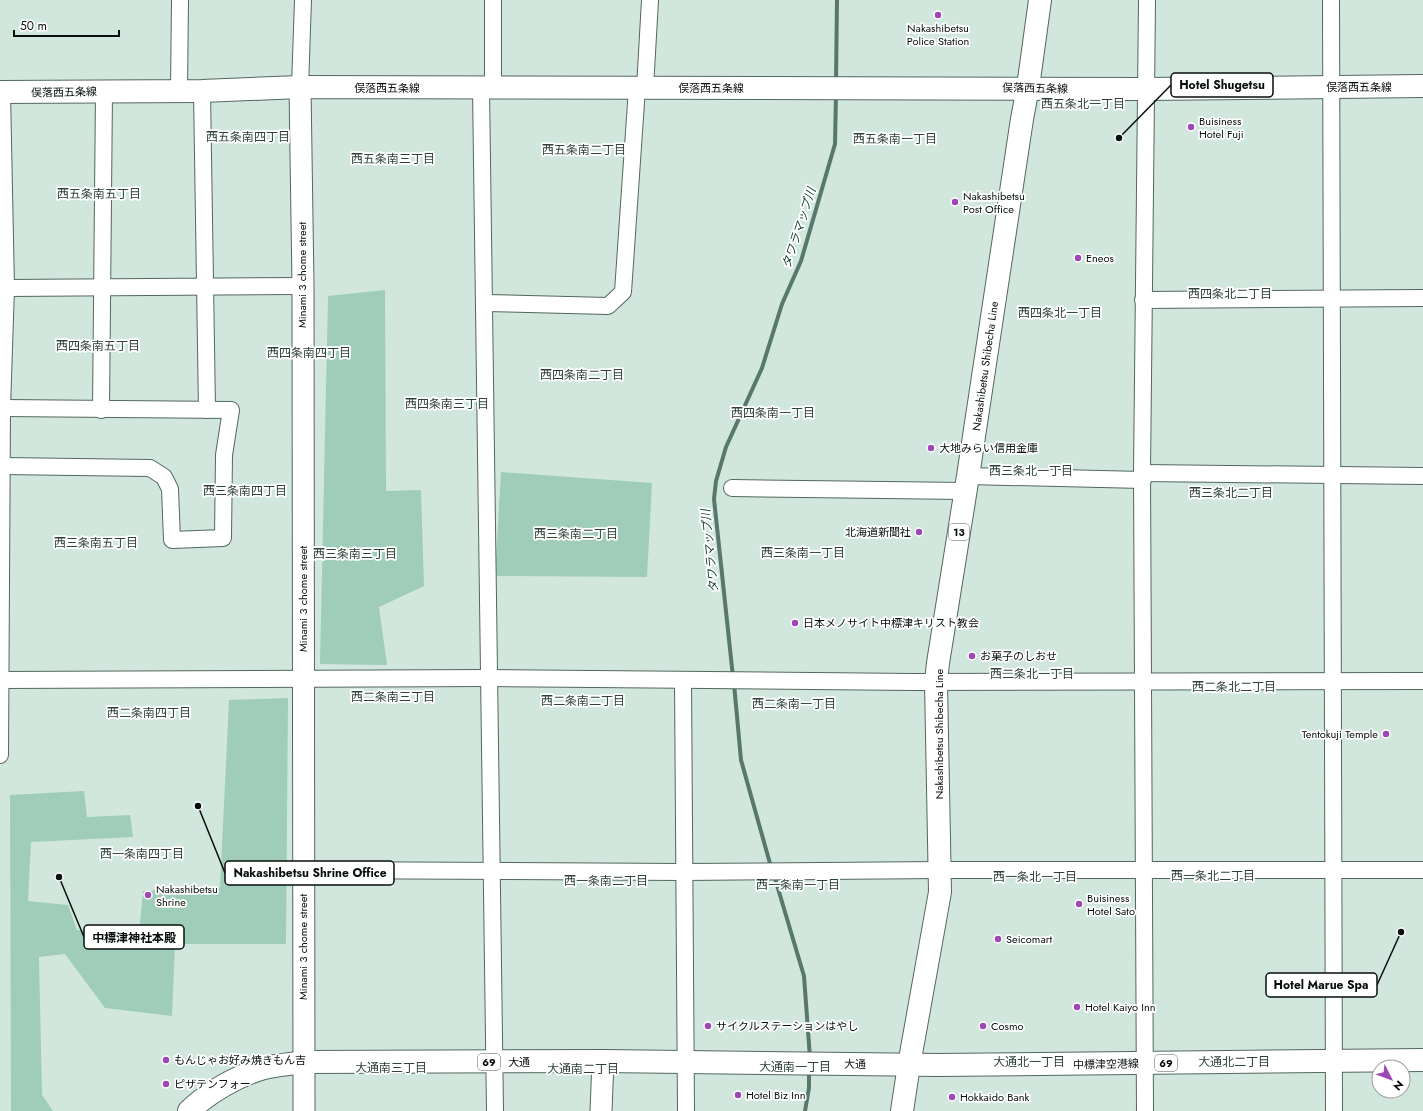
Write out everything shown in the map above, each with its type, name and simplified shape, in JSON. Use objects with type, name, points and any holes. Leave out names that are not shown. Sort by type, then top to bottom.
[{"type":"main road","name":"Nakashibetsu Shibecha Line","points":[[902,1111],[940,892],[936,682],[1020,127],[1028,87],[1040,0]]},
{"type":"main road","name":"俣落西五条線","points":[[1,92],[179,91],[300,87],[1028,87],[1145,89],[1423,86]]},
{"type":"main road","name":"中標津空港線","points":[[909,1065],[1145,1064],[1423,1060]]},
{"type":"main road","name":"大通","points":[[189,1111],[209,1094],[242,1077],[264,1068],[304,1062],[603,1061],[909,1065]]},
{"type":"street","points":[[179,91],[180,0]]},
{"type":"street","points":[[300,87],[303,0]]},
{"type":"street","points":[[493,0],[487,88],[484,304],[493,871],[495,1111]]},
{"type":"street","points":[[484,304],[608,306],[624,292],[650,0]]},
{"type":"street","points":[[1145,1111],[1142,477],[1147,0]]},
{"type":"street","points":[[1331,0],[1334,1111]]},
{"type":"street","name":"Minami 3 chome street","points":[[300,87],[303,286],[304,1111]]},
{"type":"street","points":[[202,90],[207,410]]},
{"type":"street","points":[[101,410],[104,91]]},
{"type":"street","points":[[0,755],[2,408],[6,288],[1,92]]},
{"type":"street","points":[[6,288],[303,286]]},
{"type":"street","points":[[1143,300],[1423,298]]},
{"type":"street","points":[[2,408],[231,410],[224,455],[223,538],[172,540],[170,489],[164,478],[150,468],[2,466]]},
{"type":"street","points":[[732,488],[967,483],[1142,477],[1333,475],[1423,476]]},
{"type":"street","points":[[0,680],[489,678],[728,682],[1423,681]]},
{"type":"street","points":[[683,681],[686,1111]]},
{"type":"street","points":[[303,870],[684,872],[940,870],[1423,870]]},
{"type":"street","points":[[600,1111],[603,1061]]},
{"type":"green space","points":[[385,290],[386,491],[421,490],[424,586],[379,607],[387,665],[320,664],[328,296]]},
{"type":"green space","points":[[501,472],[652,483],[647,577],[495,576]]},
{"type":"green space","points":[[288,698],[286,944],[175,944],[172,1016],[105,1008],[65,954],[39,957],[42,1095],[53,1111],[11,1111],[10,795],[84,791],[87,817],[130,815],[133,837],[31,842],[28,901],[68,905],[77,930],[139,934],[143,891],[220,887],[229,700]]},
{"type":"waterway","name":"タワラマップ川","points":[[836,82],[837,0]]},
{"type":"waterway","name":"タワラマップ川","points":[[733,677],[714,499],[716,481],[726,447],[762,368],[782,304],[801,261],[835,144],[836,94]]},
{"type":"waterway","name":"タワラマップ川","points":[[734,684],[741,760],[771,867]]},
{"type":"waterway","name":"タワラマップ川","points":[[774,875],[804,976],[810,1058]]},
{"type":"waterway","name":"タワラマップ川","points":[[805,1111],[809,1088],[809,1070]]},
{"type":"place","name":"Nakashibetsu Police Station","points":[[938,15]]},
{"type":"place","name":"Buisiness Hotel Fuji","points":[[1191,127]]},
{"type":"place","name":"Hotel Shugetsu","points":[[1119,138]]},
{"type":"place","name":"Nakashibetsu Post Office","points":[[955,202]]},
{"type":"place","name":"Eneos","points":[[1078,258]]},
{"type":"place","name":"大地みらい信用金庫","points":[[931,448]]},
{"type":"place","name":"北海道新聞社","points":[[919,532]]},
{"type":"place","name":"日本メノサイト中標津キリスト教会","points":[[795,623]]},
{"type":"place","name":"お菓子のしおせ","points":[[972,656]]},
{"type":"place","name":"Tentokuji Temple","points":[[1386,734]]},
{"type":"place","name":"Nakashibetsu Shrine Office","points":[[198,806]]},
{"type":"place","name":"中標津神社本殿","points":[[59,877]]},
{"type":"place","name":"Nakashibetsu Shrine","points":[[148,895]]},
{"type":"place","name":"Buisiness Hotel Sato","points":[[1079,904]]},
{"type":"place","name":"Hotel Marue Spa","points":[[1401,932]]},
{"type":"place","name":"Seicomart","points":[[998,939]]},
{"type":"place","name":"Hotel Kaiyo Inn","points":[[1077,1007]]},
{"type":"place","name":"サイクルステーションはやし","points":[[708,1026]]},
{"type":"place","name":"Cosmo","points":[[983,1026]]},
{"type":"place","name":"もんじゃお好み焼きもん吉","points":[[166,1060]]},
{"type":"place","name":"ピザテンフォー","points":[[166,1084]]},
{"type":"place","name":"Hotel Biz Inn","points":[[738,1095]]},
{"type":"place","name":"Hokkaido Bank","points":[[952,1097]]},
{"type":"district","name":"西五条北一丁目","points":[[1083,104]]},
{"type":"district","name":"西五条南四丁目","points":[[248,137]]},
{"type":"district","name":"西五条南一丁目","points":[[895,139]]},
{"type":"district","name":"西五条南二丁目","points":[[584,150]]},
{"type":"district","name":"西五条南三丁目","points":[[393,159]]},
{"type":"district","name":"西五条南五丁目","points":[[99,194]]},
{"type":"district","name":"西四条北二丁目","points":[[1230,294]]},
{"type":"district","name":"西四条北一丁目","points":[[1060,313]]},
{"type":"district","name":"西四条南五丁目","points":[[98,346]]},
{"type":"district","name":"西四条南四丁目","points":[[309,353]]},
{"type":"district","name":"西四条南二丁目","points":[[582,375]]},
{"type":"district","name":"西四条南三丁目","points":[[447,404]]},
{"type":"district","name":"西四条南一丁目","points":[[773,413]]},
{"type":"district","name":"西三条北一丁目","points":[[1031,471]]},
{"type":"district","name":"西三条南四丁目","points":[[245,491]]},
{"type":"district","name":"西三条北二丁目","points":[[1231,493]]},
{"type":"district","name":"西三条南二丁目","points":[[576,534]]},
{"type":"district","name":"西三条南五丁目","points":[[96,543]]},
{"type":"district","name":"西三条南一丁目","points":[[803,553]]},
{"type":"district","name":"西三条南三丁目","points":[[355,554]]},
{"type":"district","name":"西二条北一丁目","points":[[1032,674]]},
{"type":"district","name":"西二条北二丁目","points":[[1234,687]]},
{"type":"district","name":"西二条南三丁目","points":[[393,697]]},
{"type":"district","name":"西二条南二丁目","points":[[583,701]]},
{"type":"district","name":"西二条南一丁目","points":[[794,704]]},
{"type":"district","name":"西二条南四丁目","points":[[149,713]]},
{"type":"district","name":"西一条南四丁目","points":[[142,854]]},
{"type":"district","name":"西一条北二丁目","points":[[1213,876]]},
{"type":"district","name":"西一条北一丁目","points":[[1035,877]]},
{"type":"district","name":"西一条南二丁目","points":[[606,881]]},
{"type":"district","name":"西一条南一丁目","points":[[798,885]]},
{"type":"district","name":"大通北一丁目","points":[[1029,1062]]},
{"type":"district","name":"大通北二丁目","points":[[1234,1062]]},
{"type":"district","name":"大通南一丁目","points":[[795,1067]]},
{"type":"district","name":"大通南三丁目","points":[[391,1068]]},
{"type":"district","name":"大通南二丁目","points":[[583,1069]]}]
